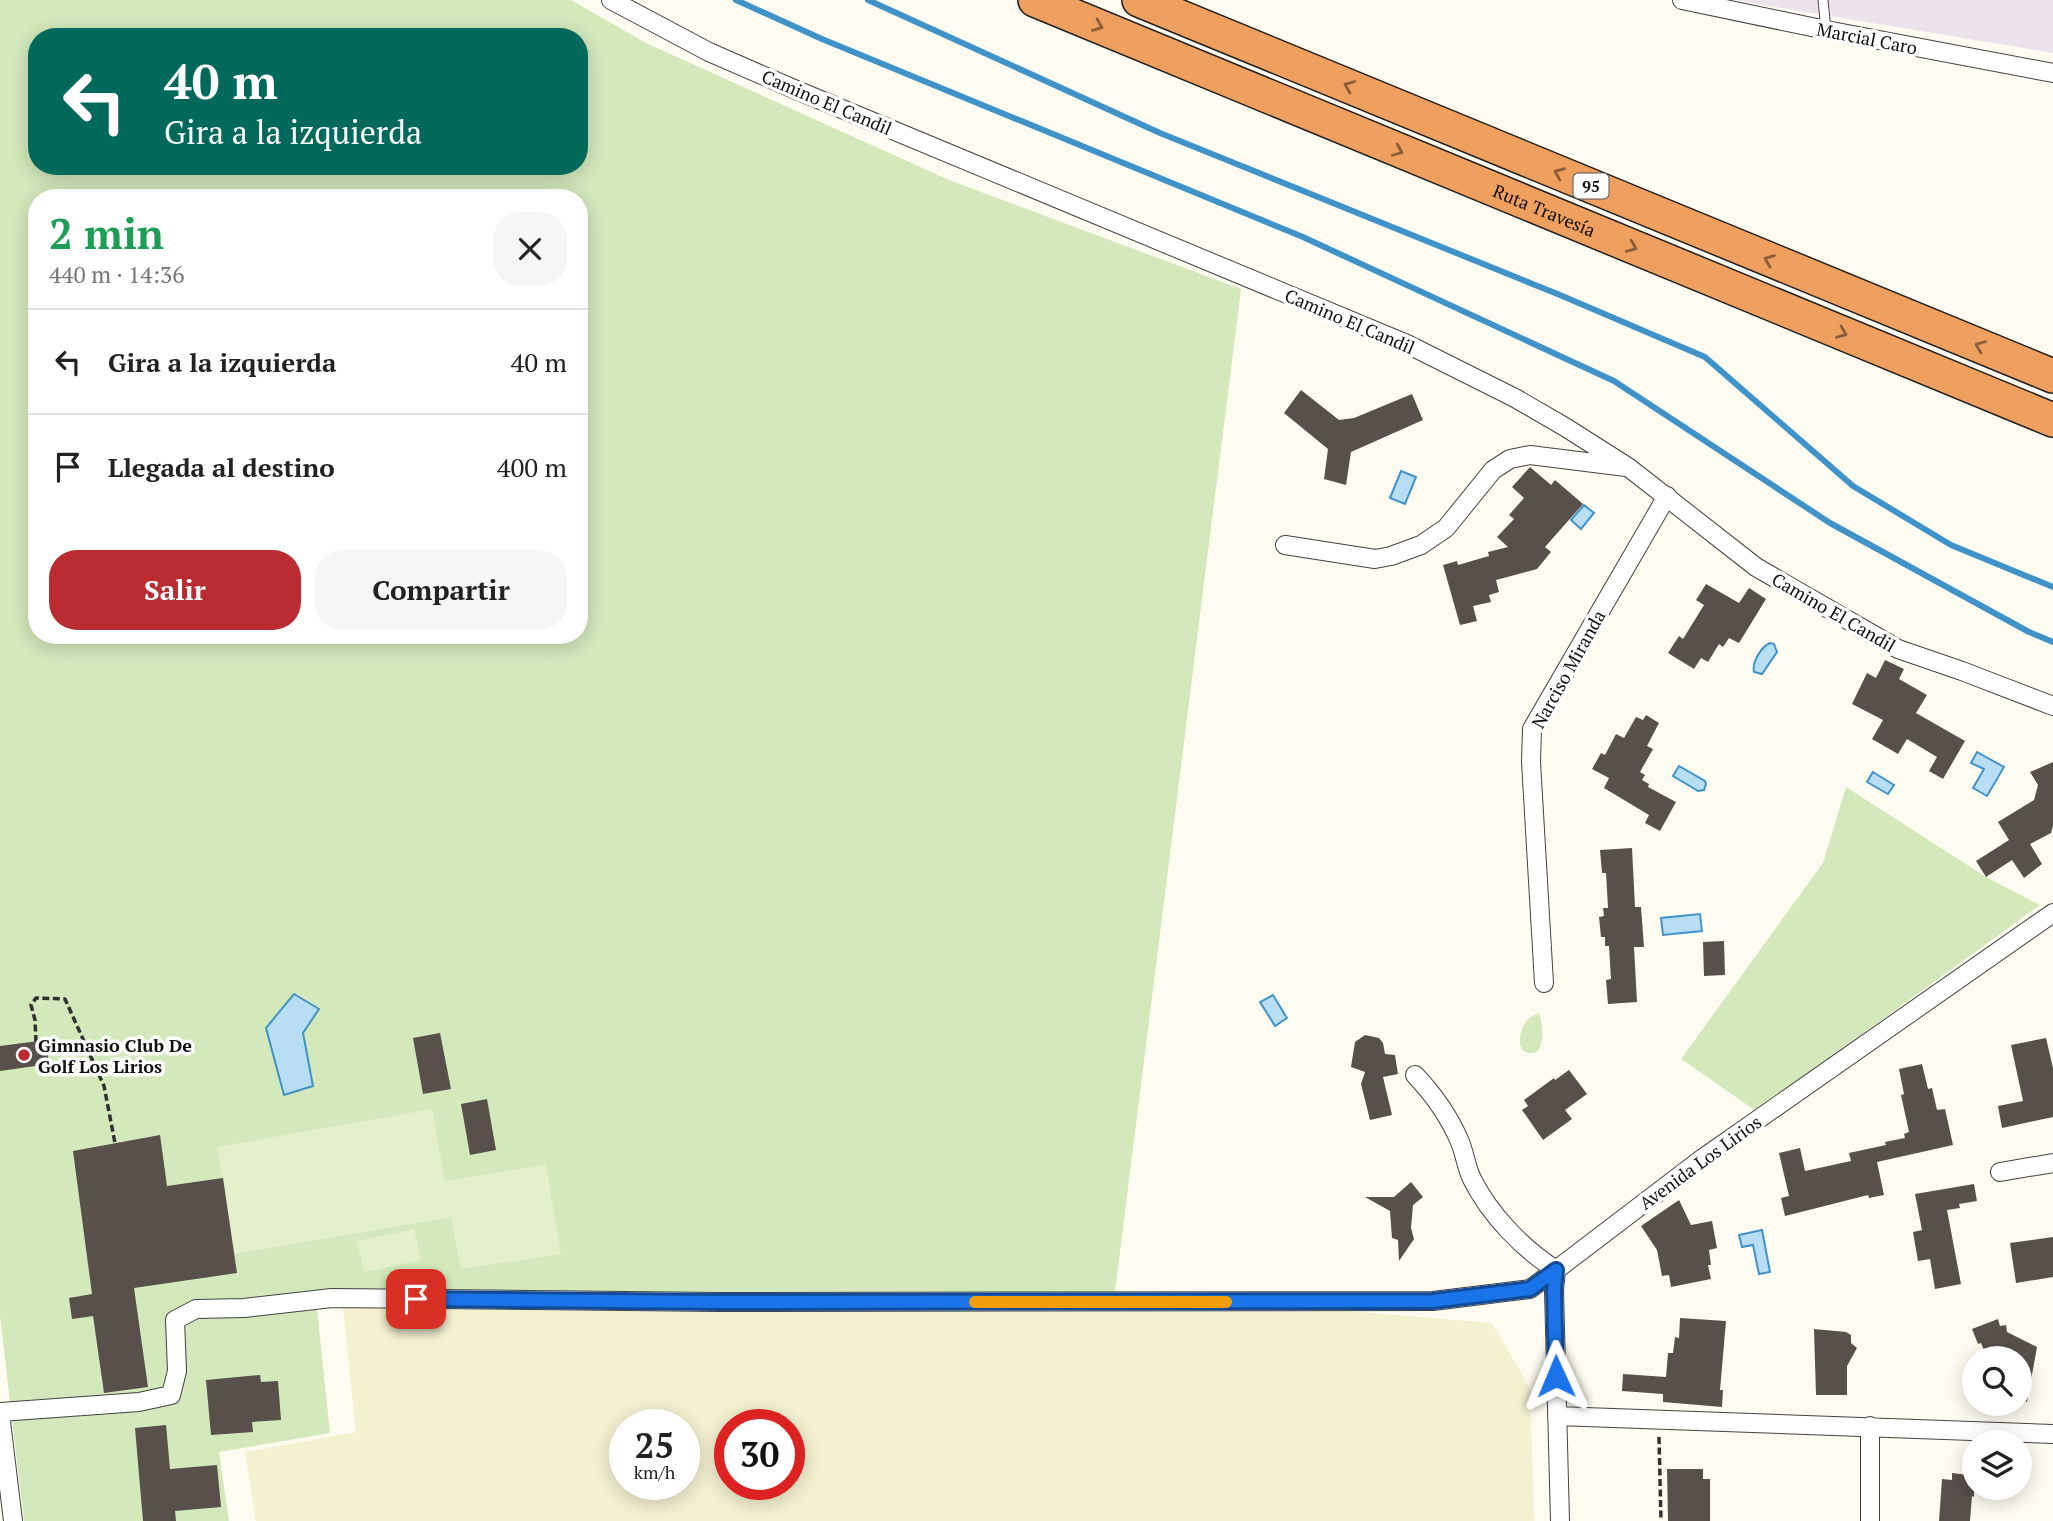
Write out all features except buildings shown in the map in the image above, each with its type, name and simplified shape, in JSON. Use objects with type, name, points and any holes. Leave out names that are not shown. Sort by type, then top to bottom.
[{"type":"highway","name":"Ruta Travesía","points":[[1035,0],[2053,420]]},
{"type":"highway","name":"95","points":[[1139,0],[2053,376]]},
{"type":"street","name":"Camino El Candil","points":[[611,0],[745,68],[1407,344],[1515,398],[1628,467],[1756,567],[1898,649],[2053,706]]},
{"type":"street","name":"Marcial Caro","points":[[1682,0],[2053,73]]},
{"type":"street","points":[[1285,545],[1375,559],[1391,556],[1421,545],[1446,528],[1493,470],[1510,459],[1530,455],[1628,467]]},
{"type":"street","name":"Narciso Miranda","points":[[1544,983],[1531,762],[1532,729],[1667,496]]},
{"type":"street","name":"Avenida Los Lirios","points":[[0,1413],[139,1402],[171,1395],[177,1371],[175,1320],[196,1309],[244,1308],[332,1298],[719,1302],[1433,1301],[1530,1289],[1703,1158],[2053,913]]},
{"type":"street","points":[[1415,1075],[1435,1096],[1446,1114],[1461,1144],[1473,1180],[1487,1202],[1507,1229],[1528,1250],[1556,1270],[1554,1290],[1560,1521]]},
{"type":"street","points":[[2000,1172],[2053,1163]]},
{"type":"street","points":[[0,1413],[13,1521]]},
{"type":"street","points":[[1557,1416],[2053,1434]]},
{"type":"street","points":[[1870,1426],[1870,1521]]},
{"type":"lane","points":[[1823,0],[1826,30]]},
{"type":"path","points":[[36,1042],[32,1005],[34,1000],[65,999],[104,1086],[115,1143]]},
{"type":"path","points":[[1659,1437],[1661,1521]]},
{"type":"shaded area","points":[[1733,0],[2053,0],[2053,53]]},
{"type":"shaded area","points":[[341,1290],[555,1293],[1115,1292],[1492,1323],[1530,1388],[1534,1521],[256,1521],[245,1452],[356,1432]]},
{"type":"green space","points":[[0,0],[571,0],[646,43],[949,180],[1241,289],[1115,1292],[555,1293],[315,1290],[330,1433],[219,1452],[229,1521],[24,1521],[0,1316]]},
{"type":"green space","points":[[1846,787],[1986,877],[2040,905],[1756,1111],[1681,1059],[1823,863]]},
{"type":"green space","points":[[1539,1013],[1541,1043],[1537,1052],[1529,1053],[1521,1048],[1520,1036],[1528,1019]]},
{"type":"green space","points":[[432,1109],[445,1181],[546,1165],[561,1254],[461,1269],[451,1217],[235,1254],[217,1147]]},
{"type":"green space","points":[[414,1229],[421,1260],[364,1272],[357,1241]]},
{"type":"water","points":[[1401,471],[1416,477],[1405,504],[1390,498]]},
{"type":"water","points":[[1584,505],[1594,513],[1581,529],[1571,520]]},
{"type":"water","points":[[1770,643],[1774,644],[1777,652],[1762,674],[1754,672],[1758,655]]},
{"type":"water","points":[[1977,752],[2004,767],[1987,796],[1973,788],[1984,769],[1971,763]]},
{"type":"water","points":[[1679,766],[1705,781],[1704,790],[1698,791],[1673,776]]},
{"type":"water","points":[[1873,772],[1894,785],[1888,794],[1867,782]]},
{"type":"water","points":[[1700,914],[1702,931],[1663,935],[1661,918]]},
{"type":"water","points":[[294,994],[319,1009],[303,1033],[313,1086],[284,1095],[266,1028]]},
{"type":"water","points":[[1273,995],[1287,1018],[1275,1026],[1260,1002]]},
{"type":"water","points":[[1762,1230],[1770,1272],[1759,1274],[1753,1245],[1742,1247],[1739,1235]]},
{"type":"waterway","points":[[736,0],[822,39],[1303,237],[1614,381],[1830,523],[2029,632],[2053,642]]},
{"type":"waterway","points":[[868,0],[1160,133],[1560,295],[1705,357],[1853,486],[1951,545],[2053,587]]},
{"type":"slow traffic","points":[[975,1302],[1226,1302]]},
{"type":"place","name":"Gimnasio Club De Golf Los Lirios","points":[[24,1055]]},
{"type":"route","points":[[416,1299],[719,1302],[1433,1301],[1530,1289],[1556,1270],[1556,1376]]}]
